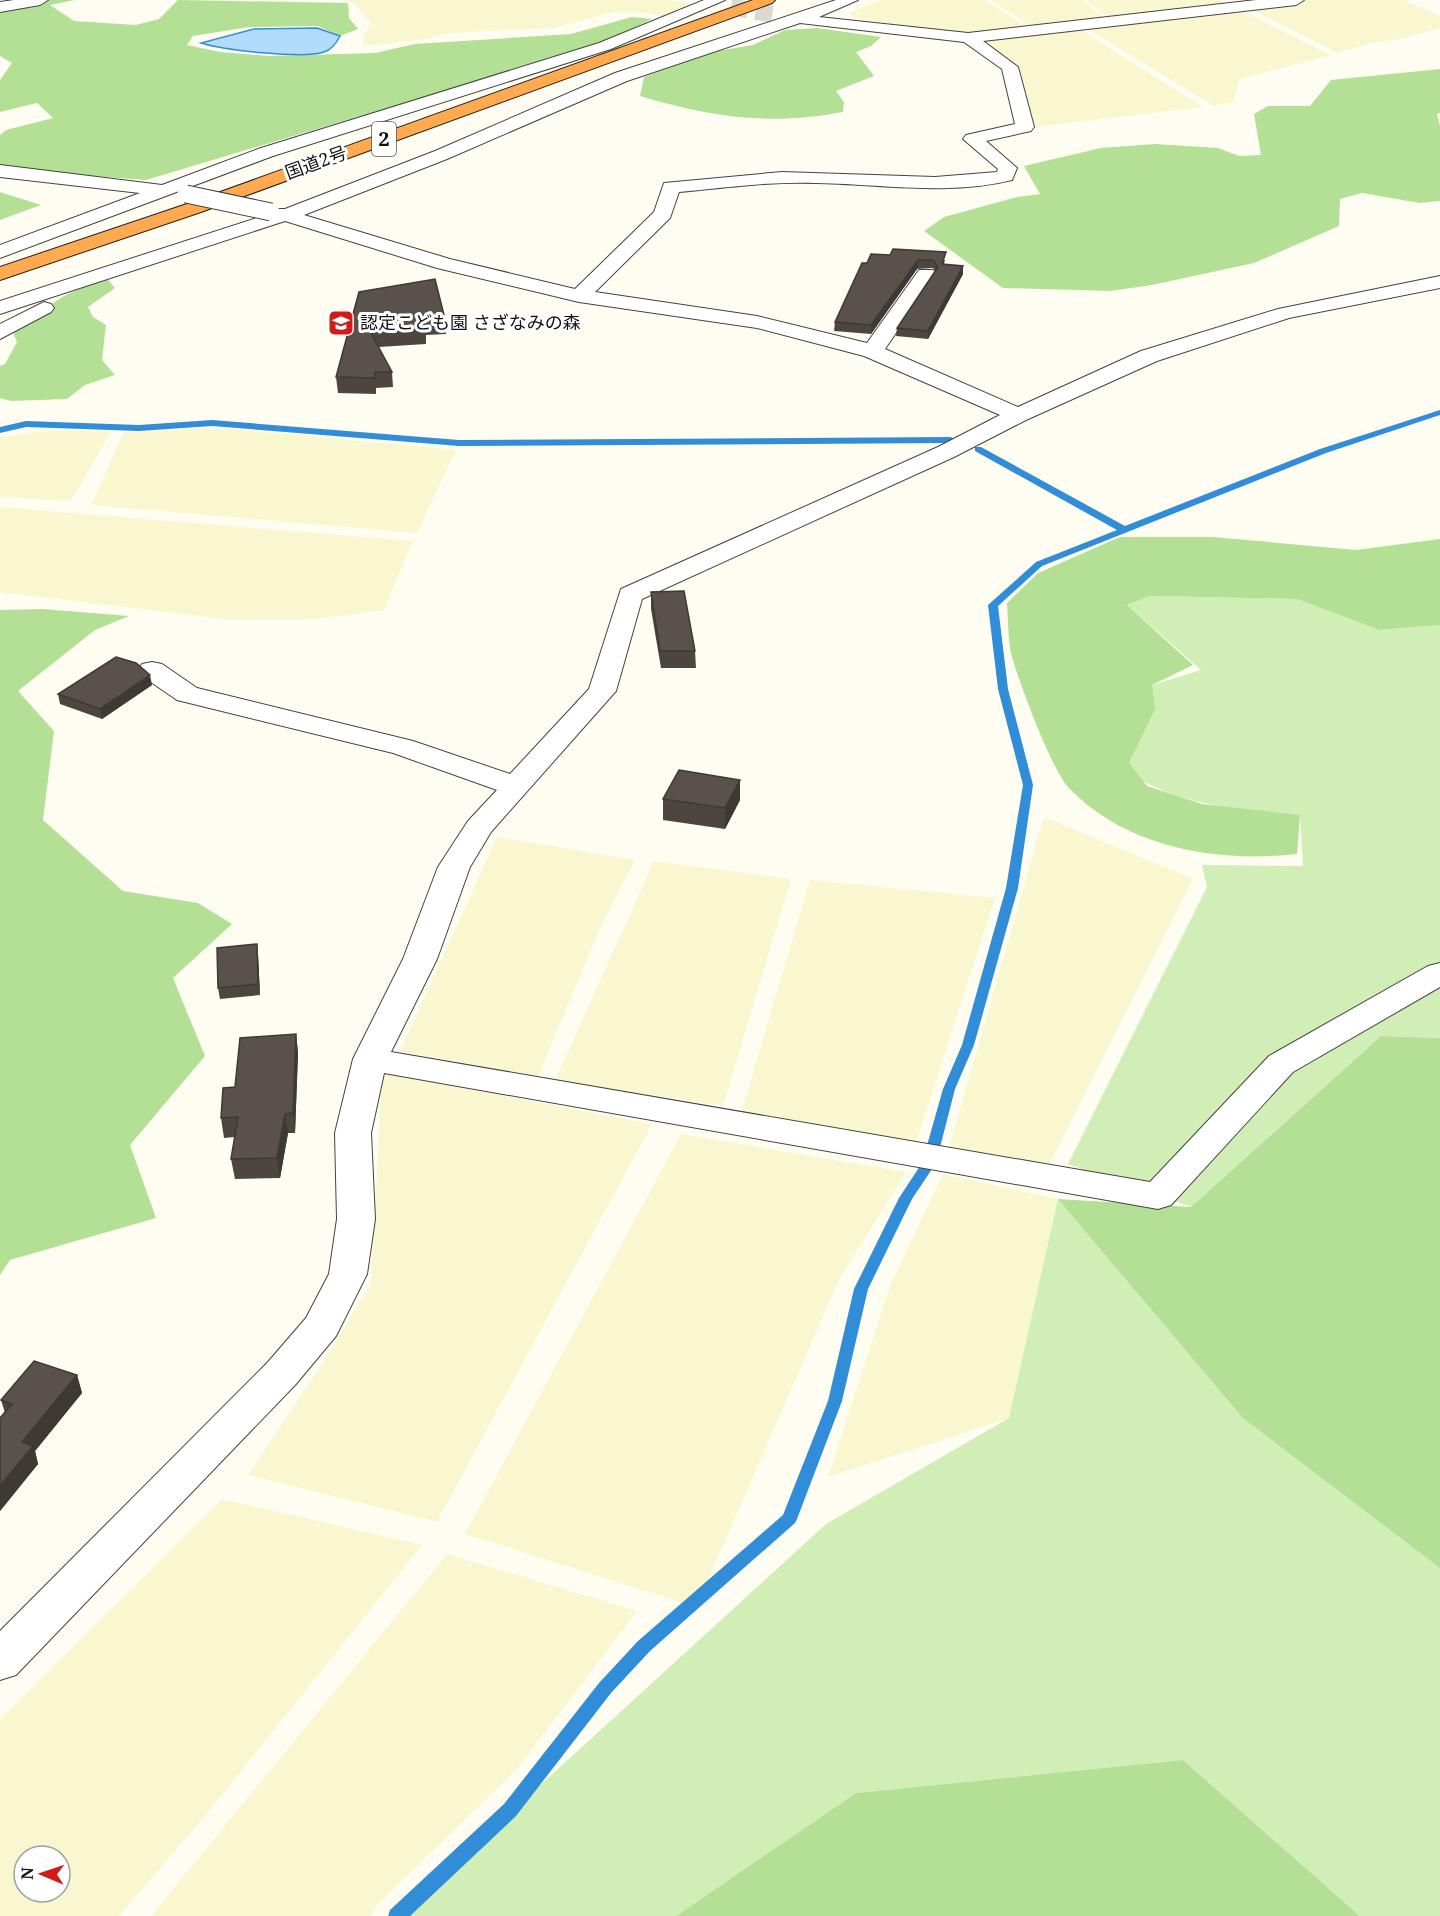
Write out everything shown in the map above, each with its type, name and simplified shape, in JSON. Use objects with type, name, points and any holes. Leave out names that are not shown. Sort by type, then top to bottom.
[{"type":"highway","name":"国道2号","points":[[0,274],[771,8]]},
{"type":"street","points":[[0,7],[40,0]]},
{"type":"street","points":[[692,0],[720,3]]},
{"type":"street","points":[[0,308],[441,155],[621,76],[798,20],[850,0]]},
{"type":"street","points":[[771,8],[798,20],[968,38],[1296,0]]},
{"type":"street","points":[[0,252],[267,152],[384,113],[605,46],[720,3]]},
{"type":"street","points":[[579,296],[663,214],[671,187],[815,177],[945,181],[985,180],[1005,176],[1008,168],[972,139],[1025,128],[1010,68],[968,38]]},
{"type":"street","points":[[0,171],[186,194],[278,213],[444,264],[579,296],[757,321],[872,351],[1018,415]]},
{"type":"street","points":[[872,351],[926,274]]},
{"type":"street","points":[[0,1661],[282,1373],[322,1326],[348,1274],[356,1219],[353,1133],[370,1059],[420,959],[454,867],[479,827],[602,691],[630,595],[946,452],[1018,415],[1149,356],[1285,313],[1440,282]]},
{"type":"street","points":[[0,333],[75,290],[72,283]]},
{"type":"street","points":[[152,670],[187,694],[404,747],[515,786]]},
{"type":"street","points":[[370,1059],[1158,1196],[1281,1064],[1440,973]]},
{"type":"green space","points":[[47,0],[75,0],[50,5],[74,21],[136,25],[159,19],[178,0],[348,3],[349,18],[358,29],[340,36],[318,26],[249,27],[193,36],[187,45],[220,52],[269,56],[375,53],[415,44],[571,34],[632,17],[652,19],[601,44],[146,180],[0,169],[0,135],[6,130],[53,118],[37,103],[0,112],[0,80],[12,63],[0,56],[0,8]]},
{"type":"green space","points":[[344,0],[670,0],[694,4],[665,18],[648,13],[613,12],[553,28],[449,33],[426,39],[363,46],[363,36],[371,23],[354,4]]},
{"type":"green space","points":[[881,0],[985,0],[1027,27],[962,34],[855,18],[849,13]]},
{"type":"green space","points":[[991,0],[1083,0],[1105,19],[1031,26]]},
{"type":"green space","points":[[1087,0],[1220,0],[1230,5],[1108,18]]},
{"type":"green space","points":[[1311,0],[1403,0],[1440,16],[1440,28],[1338,53],[1246,7]]},
{"type":"green space","points":[[1234,7],[1331,55],[1240,79],[1233,102],[1214,106],[1086,28]]},
{"type":"green space","points":[[817,28],[881,37],[871,46],[856,52],[874,76],[836,91],[844,102],[843,112],[765,119],[716,114],[640,96],[644,77],[711,52],[753,45],[785,30]]},
{"type":"green space","points":[[1079,29],[1203,107],[1035,127],[1010,67],[970,41]]},
{"type":"green space","points":[[1440,69],[1440,113],[1437,114],[1440,126],[1440,201],[1420,203],[1362,193],[1340,199],[1339,226],[1254,263],[1152,285],[1110,291],[1003,288],[924,231],[944,217],[1017,197],[1040,194],[1024,166],[1101,148],[1155,144],[1218,148],[1239,156],[1261,155],[1254,114],[1268,106],[1310,106],[1331,80]]},
{"type":"green space","points":[[0,192],[3,193],[41,205],[0,220]]},
{"type":"green space","points":[[105,276],[115,288],[88,307],[93,317],[106,325],[102,360],[115,375],[85,385],[67,399],[11,401],[0,398],[0,366],[5,364],[17,342],[12,330],[64,296]]},
{"type":"green space","points":[[232,429],[456,450],[417,533],[91,505],[124,432]]},
{"type":"green space","points":[[54,430],[111,432],[71,501],[0,497],[0,437]]},
{"type":"green space","points":[[0,507],[413,541],[384,610],[315,619],[232,620],[0,592]]},
{"type":"green space","points":[[1120,537],[1213,537],[1356,550],[1440,539],[1440,625],[1379,630],[1297,599],[1150,596],[1127,605],[1193,665],[1152,685],[1155,709],[1129,763],[1147,786],[1202,804],[1300,815],[1297,854],[1236,856],[1174,847],[1117,824],[1091,808],[1068,787],[1061,777],[1027,702],[1011,653],[1007,603],[1038,573]]},
{"type":"green space","points":[[1150,596],[1297,599],[1379,630],[1440,625],[1440,1038],[1381,1036],[1191,1207],[1068,1164],[1207,887],[1202,865],[1303,866],[1300,815],[1228,807],[1184,798],[1141,780],[1119,767],[1152,685],[1201,670],[1127,605]]},
{"type":"green space","points":[[42,609],[129,616],[95,630],[18,691],[54,731],[43,820],[123,891],[198,903],[232,924],[173,978],[205,1056],[130,1145],[156,1218],[10,1260],[0,1275],[0,610]]},
{"type":"green space","points":[[1044,817],[1193,879],[1049,1165],[949,1148]]},
{"type":"green space","points":[[497,837],[635,860],[602,924],[538,1076],[400,1051]]},
{"type":"green space","points":[[654,861],[791,879],[723,1106],[555,1080]]},
{"type":"green space","points":[[810,880],[995,898],[916,1143],[742,1110]]},
{"type":"green space","points":[[1381,1036],[1440,1038],[1440,1568],[1243,1418],[1058,1199],[1191,1207]]},
{"type":"green space","points":[[382,1072],[652,1124],[437,1522],[248,1475],[324,1361],[371,1283]]},
{"type":"green space","points":[[681,1134],[906,1172],[840,1278],[696,1607],[465,1534]]},
{"type":"green space","points":[[943,1174],[1058,1199],[1037,1302],[1009,1418],[828,1477],[890,1286]]},
{"type":"green space","points":[[1058,1199],[1440,1526],[1440,1916],[1360,1916],[1183,1760],[856,1793],[676,1916],[397,1916],[826,1524],[1009,1418]]},
{"type":"green space","points":[[222,1499],[422,1545],[209,1811],[119,1916],[0,1916],[0,1719]]},
{"type":"green space","points":[[447,1554],[637,1611],[518,1768],[380,1902],[370,1916],[151,1916]]},
{"type":"green space","points":[[1183,1760],[1360,1916],[676,1916],[856,1793]]},
{"type":"water","points":[[317,28],[340,36],[329,50],[313,54],[262,53],[201,43],[254,29]]},
{"type":"building","points":[[893,249],[946,252],[942,264],[963,266],[928,331],[897,328],[938,267],[933,260],[918,260],[871,325],[835,322],[862,263],[867,263],[871,254],[890,255]]},
{"type":"building","points":[[435,279],[445,319],[423,320],[425,329],[371,333],[392,372],[375,372],[375,378],[336,377],[359,292]]},
{"type":"building","points":[[684,591],[695,651],[660,651],[651,592]]},
{"type":"building","points":[[116,657],[136,663],[150,675],[100,709],[58,694]]},
{"type":"building","points":[[679,770],[740,780],[725,808],[663,799]]},
{"type":"building","points":[[257,944],[258,984],[218,988],[217,948]]},
{"type":"building","points":[[296,1034],[293,1113],[285,1114],[277,1158],[231,1159],[238,1117],[221,1118],[223,1088],[235,1087],[240,1038]]},
{"type":"building","points":[[34,1361],[77,1375],[22,1442],[33,1446],[0,1486],[0,1418],[12,1404],[1,1400]]},
{"type":"waterway","points":[[397,1916],[510,1810],[605,1688],[644,1646],[789,1519],[835,1401],[861,1289],[906,1198],[929,1163],[949,1089],[968,1045],[1012,888],[1028,785],[1003,689],[993,605],[1039,564],[1323,451],[1440,412]]},
{"type":"waterway","points":[[0,430],[26,424],[139,428],[212,423],[459,443],[951,440]]},
{"type":"waterway","points":[[978,449],[1123,529]]},
{"type":"tunnel","points":[[731,7],[776,15]]},
{"type":"place","name":"認定こども園 さざなみの森","points":[[341,323]]}]
